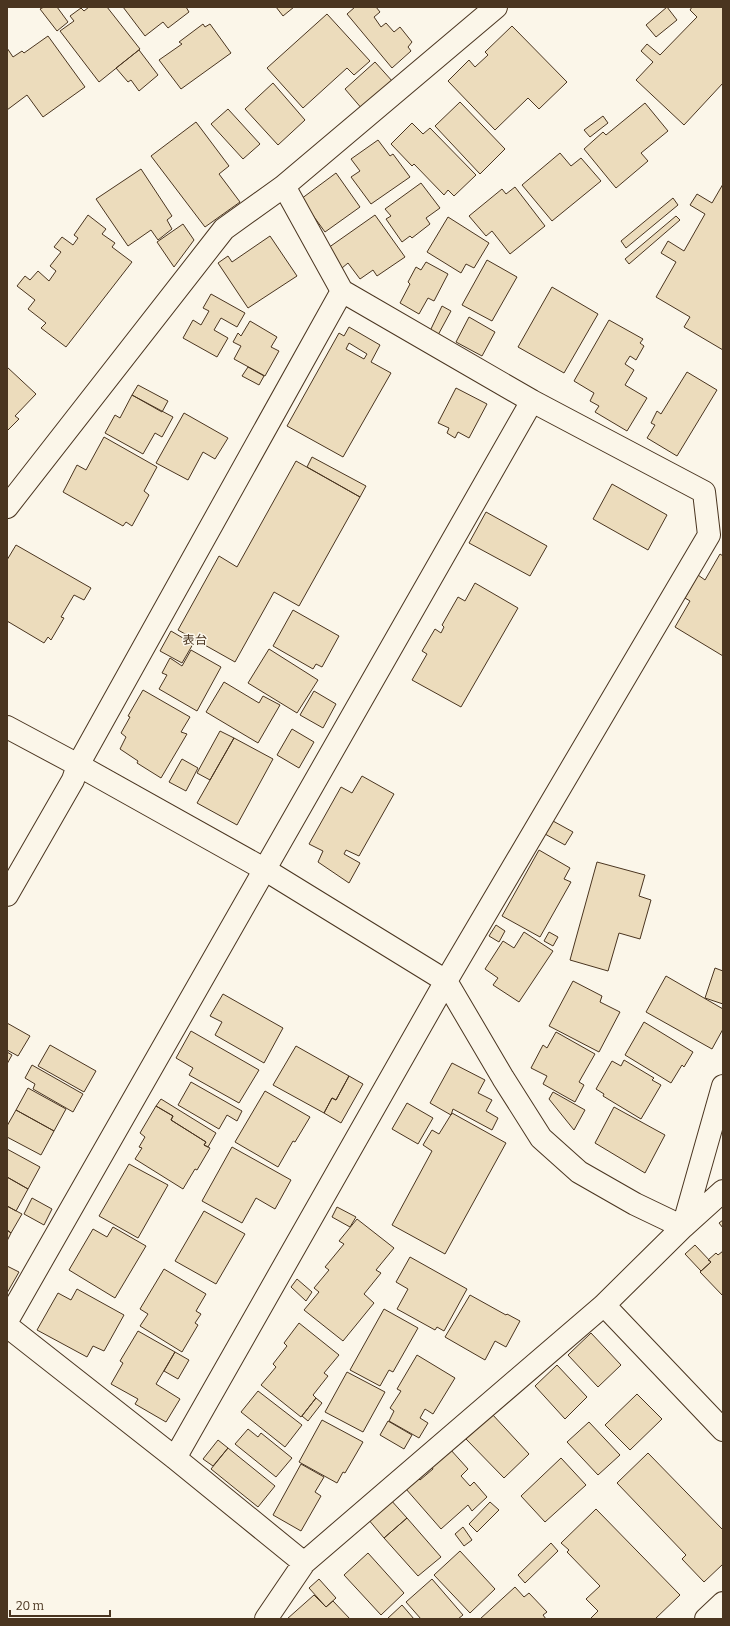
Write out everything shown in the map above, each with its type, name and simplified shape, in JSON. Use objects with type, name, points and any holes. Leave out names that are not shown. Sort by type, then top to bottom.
[{"type":"street","points":[[7,507],[224,229],[284,186],[496,7]]},
{"type":"street","points":[[175,1458],[446,981],[709,535],[704,492],[532,401],[342,291],[284,186]]},
{"type":"street","points":[[7,895],[73,780],[78,765],[342,291]]},
{"type":"street","points":[[7,1321],[532,401]]},
{"type":"street","points":[[7,727],[264,869],[446,981],[503,1078],[541,1138],[580,1172],[635,1204],[683,1227]]},
{"type":"street","points":[[683,1227],[723,1086]]},
{"type":"street","points":[[266,1619],[304,1564],[604,1305],[683,1227],[723,1191]]},
{"type":"street","points":[[604,1305],[723,1430]]},
{"type":"street","points":[[7,1326],[175,1458],[304,1564]]},
{"type":"street","points":[[706,1619],[723,1603]]},
{"type":"building","points":[[44,7],[57,7],[68,22],[57,31],[40,9]]},
{"type":"building","points":[[89,7],[107,7],[140,49],[99,82],[60,31],[74,21],[70,16],[81,8],[84,11]]},
{"type":"building","points":[[123,7],[186,7],[189,12],[168,28],[163,22],[145,36]]},
{"type":"building","points":[[276,7],[294,7],[283,16]]},
{"type":"building","points":[[355,7],[376,7],[380,12],[374,17],[381,27],[386,23],[394,32],[400,27],[412,42],[408,47],[411,51],[392,68],[347,14]]},
{"type":"building","points":[[667,7],[677,20],[656,37],[646,25]]},
{"type":"building","points":[[692,7],[723,7],[723,83],[684,125],[636,80],[653,62],[641,51],[647,44],[660,55],[697,17],[690,10]]},
{"type":"building","points":[[327,14],[370,61],[354,75],[347,68],[303,108],[267,68]]},
{"type":"building","points":[[203,24],[205,27],[210,24],[231,53],[181,89],[159,60],[182,44],[179,42]]},
{"type":"building","points":[[512,26],[567,82],[539,109],[528,98],[495,130],[448,81],[469,60],[475,67],[488,55],[485,52]]},
{"type":"building","points":[[48,36],[85,87],[43,117],[27,95],[7,110],[7,48],[13,57],[22,51],[24,53]]},
{"type":"building","points":[[139,50],[158,75],[139,91],[131,80],[128,82],[116,68]]},
{"type":"building","points":[[375,62],[393,82],[363,110],[345,89]]},
{"type":"building","points":[[273,83],[305,120],[278,145],[245,109]]},
{"type":"building","points":[[460,102],[505,149],[480,174],[435,126]]},
{"type":"building","points":[[645,103],[668,131],[641,153],[648,161],[616,188],[584,149],[603,132],[606,135]]},
{"type":"building","points":[[228,109],[260,144],[243,159],[211,124]]},
{"type":"building","points":[[603,116],[608,123],[590,137],[584,130]]},
{"type":"building","points":[[196,122],[229,166],[219,174],[240,202],[205,227],[151,156]]},
{"type":"building","points":[[412,123],[423,134],[430,128],[476,175],[454,196],[448,190],[444,195],[414,164],[412,166],[391,144]]},
{"type":"building","points":[[378,140],[390,156],[393,154],[410,177],[371,204],[351,177],[360,171],[351,159]]},
{"type":"building","points":[[560,153],[571,166],[581,158],[601,181],[552,221],[522,185]]},
{"type":"building","points":[[141,169],[172,216],[167,220],[172,229],[158,240],[151,230],[128,246],[96,199]]},
{"type":"building","points":[[336,173],[360,207],[325,232],[301,199]]},
{"type":"building","points":[[421,183],[440,208],[426,218],[430,224],[412,238],[410,236],[402,242],[386,219],[391,216],[385,209]]},
{"type":"building","points":[[723,184],[723,350],[684,327],[690,317],[656,297],[676,262],[661,253],[668,241],[684,251],[705,214],[690,205],[697,194],[712,203]]},
{"type":"building","points":[[515,187],[545,226],[510,254],[492,231],[486,236],[469,216],[502,189],[506,194]]},
{"type":"building","points":[[673,198],[678,205],[626,248],[621,241]]},
{"type":"building","points":[[88,215],[106,229],[102,234],[115,243],[112,247],[132,262],[66,347],[41,328],[46,323],[28,309],[35,300],[17,286],[25,276],[30,280],[38,271],[49,281],[56,271],[50,266],[61,252],[54,247],[62,237],[73,245],[78,238],[74,235]]},
{"type":"building","points":[[375,215],[405,257],[377,276],[373,270],[360,279],[348,263],[342,268],[328,248]]},
{"type":"building","points":[[676,216],[680,220],[629,264],[625,259]]},
{"type":"building","points":[[448,217],[489,243],[474,268],[466,264],[461,273],[427,252]]},
{"type":"building","points":[[183,224],[194,240],[174,267],[157,242]]},
{"type":"building","points":[[270,236],[297,276],[248,308],[218,263],[228,256],[232,262]]},
{"type":"building","points":[[487,260],[517,277],[492,321],[462,305]]},
{"type":"building","points":[[426,262],[448,274],[434,301],[428,298],[419,314],[400,303],[410,284],[408,282],[416,267],[421,270]]},
{"type":"building","points":[[552,287],[598,314],[564,373],[518,347]]},
{"type":"building","points":[[211,294],[245,313],[237,327],[221,318],[214,330],[228,338],[217,357],[183,338],[193,320],[201,325],[209,311],[203,308]]},
{"type":"building","points":[[442,306],[451,311],[438,335],[430,331]]},
{"type":"building","points":[[469,317],[495,332],[482,356],[456,342]]},
{"type":"building","points":[[609,320],[643,339],[640,343],[644,346],[636,360],[630,356],[625,364],[634,370],[625,385],[647,398],[627,431],[595,412],[599,406],[590,401],[594,393],[574,381]]},
{"type":"building","points":[[250,321],[277,337],[271,347],[279,351],[265,376],[234,359],[241,346],[233,342],[238,333],[241,336]]},
{"type":"building","points":[[349,327],[380,345],[371,362],[391,373],[343,457],[287,426],[339,333],[344,336]],"holes":[[[349,343],[367,354],[364,359],[346,349]]]},
{"type":"building","points":[[7,367],[36,394],[15,416],[19,419],[7,431]]},
{"type":"building","points":[[248,367],[264,376],[259,385],[242,376]]},
{"type":"building","points":[[687,372],[717,390],[677,456],[647,438],[655,425],[651,423],[657,411],[661,414]]},
{"type":"building","points":[[138,385],[168,401],[162,412],[132,395]]},
{"type":"building","points":[[456,388],[487,404],[469,438],[458,432],[455,438],[447,433],[449,428],[438,423]]},
{"type":"building","points":[[132,395],[173,417],[162,437],[155,433],[143,454],[105,433],[115,415],[120,418]]},
{"type":"building","points":[[184,413],[228,438],[215,459],[203,452],[188,480],[156,463]]},
{"type":"building","points":[[104,437],[157,467],[144,491],[149,495],[132,526],[126,522],[123,526],[63,492],[77,465],[86,470]]},
{"type":"building","points":[[312,457],[366,486],[360,497],[307,467]]},
{"type":"building","points":[[296,461],[360,497],[299,606],[274,592],[235,662],[178,630],[219,556],[237,567]]},
{"type":"building","points":[[612,484],[667,515],[648,550],[593,519]]},
{"type":"building","points":[[486,512],[547,546],[530,576],[469,543]]},
{"type":"building","points":[[16,545],[91,588],[84,600],[74,595],[61,617],[64,618],[51,640],[48,637],[44,643],[7,621],[7,560]]},
{"type":"building","points":[[720,554],[723,556],[723,656],[675,627],[690,601],[685,598],[698,575],[705,580]]},
{"type":"building","points":[[475,583],[518,608],[461,707],[412,680],[427,654],[422,651],[435,629],[441,633],[444,627],[442,625],[458,597],[465,601]]},
{"type":"building","points":[[293,610],[339,636],[322,667],[316,664],[313,669],[273,646]]},
{"type":"building","points":[[171,631],[193,644],[182,663],[160,651]]},
{"type":"building","points":[[269,649],[318,680],[297,713],[248,683]]},
{"type":"building","points":[[191,650],[221,667],[197,711],[159,689],[167,675],[162,673],[170,658],[182,666]]},
{"type":"building","points":[[224,682],[259,703],[263,696],[280,705],[258,743],[206,712]]},
{"type":"building","points":[[143,690],[190,717],[181,732],[187,734],[161,778],[137,763],[138,761],[120,749],[126,737],[121,733],[130,717],[128,716]]},
{"type":"building","points":[[314,691],[336,704],[323,728],[300,715]]},
{"type":"building","points":[[292,729],[314,742],[299,768],[277,755]]},
{"type":"building","points":[[220,731],[234,738],[210,780],[197,773]]},
{"type":"building","points":[[234,738],[273,759],[237,825],[197,803]]},
{"type":"building","points":[[182,759],[198,768],[186,791],[169,782]]},
{"type":"building","points":[[362,776],[394,794],[359,856],[346,850],[344,854],[360,863],[349,883],[318,862],[323,851],[309,844],[341,787],[352,793]]},
{"type":"building","points":[[553,821],[573,832],[565,845],[545,834]]},
{"type":"building","points":[[539,850],[570,868],[564,879],[571,882],[540,937],[502,916]]},
{"type":"building","points":[[597,862],[645,875],[639,896],[651,900],[640,939],[619,933],[608,971],[570,960]]},
{"type":"building","points":[[496,925],[505,931],[499,942],[489,936]]},
{"type":"building","points":[[524,932],[553,951],[519,1002],[493,985],[498,978],[485,969],[503,941],[514,948]]},
{"type":"building","points":[[549,932],[558,937],[553,946],[544,941]]},
{"type":"building","points":[[715,968],[723,971],[723,1004],[705,998]]},
{"type":"building","points":[[666,976],[723,1009],[723,1029],[712,1049],[646,1012]]},
{"type":"building","points":[[573,981],[602,996],[600,1002],[620,1012],[599,1052],[549,1026]]},
{"type":"building","points":[[223,994],[283,1028],[264,1063],[215,1035],[222,1022],[210,1016]]},
{"type":"building","points":[[644,1022],[693,1052],[684,1067],[682,1065],[671,1083],[625,1055]]},
{"type":"building","points":[[7,1023],[30,1036],[18,1056],[7,1050]]},
{"type":"building","points":[[191,1031],[259,1070],[239,1103],[189,1075],[193,1068],[176,1058]]},
{"type":"building","points":[[556,1032],[595,1054],[579,1082],[584,1085],[575,1102],[543,1084],[547,1076],[531,1068],[543,1045],[547,1048]]},
{"type":"building","points":[[50,1045],[96,1071],[84,1092],[38,1066]]},
{"type":"building","points":[[296,1046],[349,1076],[336,1100],[332,1098],[324,1113],[273,1085]]},
{"type":"building","points":[[7,1052],[12,1055],[7,1064]]},
{"type":"building","points":[[624,1060],[654,1078],[652,1080],[661,1085],[641,1119],[603,1096],[604,1094],[596,1089],[612,1061],[621,1066]]},
{"type":"building","points":[[452,1063],[485,1080],[478,1093],[492,1100],[486,1111],[498,1118],[492,1130],[453,1109],[451,1115],[430,1103]]},
{"type":"building","points":[[32,1065],[83,1094],[73,1112],[33,1089],[35,1084],[25,1078]]},
{"type":"building","points":[[349,1076],[363,1084],[341,1123],[324,1113],[332,1098],[336,1100]]},
{"type":"building","points":[[191,1082],[242,1111],[237,1121],[227,1115],[219,1129],[178,1105]]},
{"type":"building","points":[[28,1088],[66,1109],[54,1131],[16,1110]]},
{"type":"building","points":[[265,1091],[310,1117],[295,1142],[293,1141],[278,1167],[235,1142]]},
{"type":"building","points":[[553,1092],[585,1110],[574,1130],[549,1099]]},
{"type":"building","points":[[161,1099],[216,1133],[208,1147],[204,1145],[206,1142],[171,1120],[173,1116],[156,1106]]},
{"type":"building","points":[[407,1103],[433,1118],[418,1144],[392,1129]]},
{"type":"building","points":[[156,1106],[173,1116],[171,1120],[206,1142],[204,1145],[210,1148],[197,1170],[195,1169],[183,1189],[135,1159],[142,1148],[139,1147],[145,1137],[140,1133]]},
{"type":"building","points":[[614,1107],[665,1135],[645,1173],[595,1143]]},
{"type":"building","points":[[16,1110],[54,1131],[41,1155],[7,1137],[7,1126]]},
{"type":"building","points":[[452,1113],[506,1143],[445,1254],[392,1225],[432,1151],[423,1145],[432,1130],[439,1134]]},
{"type":"building","points":[[232,1147],[291,1180],[275,1209],[256,1198],[242,1223],[202,1201]]},
{"type":"building","points":[[7,1149],[40,1167],[28,1189],[7,1177]]},
{"type":"building","points":[[129,1164],[168,1185],[138,1238],[99,1216]]},
{"type":"building","points":[[7,1177],[28,1189],[16,1211],[7,1206]]},
{"type":"building","points":[[32,1198],[52,1209],[44,1225],[24,1214]]},
{"type":"building","points":[[7,1206],[22,1214],[11,1233],[7,1230]]},
{"type":"building","points":[[337,1207],[356,1217],[350,1227],[332,1217]]},
{"type":"building","points":[[204,1211],[245,1234],[216,1284],[175,1261]]},
{"type":"building","points":[[357,1219],[394,1248],[376,1270],[381,1273],[364,1294],[374,1303],[343,1341],[304,1310],[319,1292],[314,1288],[329,1270],[325,1267],[344,1244],[339,1241]]},
{"type":"building","points":[[723,1220],[723,1228],[719,1223]]},
{"type":"building","points":[[113,1227],[146,1246],[115,1298],[69,1270],[93,1229],[107,1237]]},
{"type":"building","points":[[7,1230],[11,1233],[7,1241]]},
{"type":"building","points":[[695,1245],[711,1262],[701,1271],[685,1254]]},
{"type":"building","points":[[723,1251],[723,1296],[700,1272],[711,1262],[708,1260],[716,1253],[718,1255]]},
{"type":"building","points":[[410,1257],[467,1289],[444,1331],[437,1327],[435,1330],[397,1309],[408,1289],[396,1282]]},
{"type":"building","points":[[7,1266],[19,1272],[7,1293]]},
{"type":"building","points":[[164,1269],[206,1294],[196,1311],[201,1314],[195,1323],[198,1325],[182,1352],[140,1326],[148,1314],[140,1309]]},
{"type":"building","points":[[297,1279],[312,1292],[306,1301],[291,1287]]},
{"type":"building","points":[[77,1289],[124,1315],[104,1351],[93,1346],[87,1357],[37,1330],[58,1293],[71,1300]]},
{"type":"building","points":[[470,1295],[520,1321],[506,1347],[495,1341],[485,1360],[445,1337]]},
{"type":"building","points":[[384,1309],[418,1328],[393,1372],[389,1370],[380,1386],[350,1370]]},
{"type":"building","points":[[299,1323],[339,1355],[324,1373],[328,1376],[313,1395],[316,1398],[301,1417],[261,1385],[276,1367],[273,1364],[287,1346],[284,1343]]},
{"type":"building","points":[[138,1331],[175,1352],[156,1384],[180,1399],[166,1422],[135,1404],[138,1399],[111,1384],[123,1363],[120,1361]]},
{"type":"building","points":[[591,1333],[621,1365],[598,1387],[568,1355]]},
{"type":"building","points":[[175,1352],[189,1360],[178,1379],[164,1371]]},
{"type":"building","points":[[417,1355],[455,1378],[433,1414],[425,1409],[420,1418],[428,1423],[419,1438],[389,1421],[394,1411],[390,1408],[401,1391],[397,1389]]},
{"type":"building","points":[[557,1365],[587,1397],[565,1419],[535,1386]]},
{"type":"building","points":[[347,1372],[385,1392],[363,1432],[325,1412]]},
{"type":"building","points":[[258,1391],[302,1425],[285,1447],[241,1412]]},
{"type":"building","points":[[637,1394],[662,1419],[630,1450],[605,1425]]},
{"type":"building","points":[[316,1398],[322,1403],[308,1421],[302,1416]]},
{"type":"building","points":[[492,1414],[529,1454],[504,1478],[466,1439]]},
{"type":"building","points":[[322,1420],[363,1442],[345,1473],[343,1472],[337,1483],[299,1462]]},
{"type":"building","points":[[388,1421],[412,1435],[404,1449],[380,1435]]},
{"type":"building","points":[[589,1422],[620,1455],[598,1475],[567,1442]]},
{"type":"building","points":[[248,1429],[258,1437],[261,1433],[292,1458],[276,1477],[235,1444]]},
{"type":"building","points":[[218,1440],[228,1448],[213,1466],[203,1459]]},
{"type":"building","points":[[228,1448],[275,1486],[258,1507],[211,1469]]},
{"type":"building","points":[[450,1449],[468,1469],[461,1476],[470,1486],[474,1482],[487,1497],[472,1511],[468,1505],[441,1529],[406,1489],[418,1478],[420,1480],[433,1469],[431,1465]]},
{"type":"building","points":[[648,1453],[723,1530],[723,1564],[704,1582],[682,1559],[686,1555],[617,1483]]},
{"type":"building","points":[[561,1458],[586,1485],[545,1522],[521,1496]]},
{"type":"building","points":[[301,1464],[324,1477],[315,1492],[321,1496],[301,1531],[273,1515]]},
{"type":"building","points":[[390,1499],[407,1518],[384,1538],[368,1519]]},
{"type":"building","points":[[490,1502],[499,1510],[477,1532],[469,1524]]},
{"type":"building","points":[[596,1509],[680,1595],[655,1619],[590,1619],[598,1611],[586,1599],[600,1586],[567,1552],[569,1550],[561,1543]]},
{"type":"building","points":[[407,1518],[441,1557],[418,1576],[384,1538]]},
{"type":"building","points":[[463,1527],[472,1540],[464,1546],[455,1534]]},
{"type":"building","points":[[551,1543],[558,1551],[525,1583],[518,1575]]},
{"type":"building","points":[[460,1551],[495,1589],[470,1613],[434,1575]]},
{"type":"building","points":[[368,1553],[404,1593],[381,1615],[344,1575]]},
{"type":"building","points":[[319,1579],[336,1598],[326,1607],[309,1588]]},
{"type":"building","points":[[432,1579],[463,1615],[458,1619],[421,1619],[406,1602]]},
{"type":"building","points":[[515,1587],[524,1597],[529,1593],[547,1612],[543,1615],[546,1619],[480,1619]]},
{"type":"building","points":[[314,1595],[326,1607],[333,1601],[350,1619],[287,1619]]},
{"type":"building","points":[[402,1605],[414,1619],[387,1619]]},
{"type":"district","name":"表台","points":[[195,640]]}]
